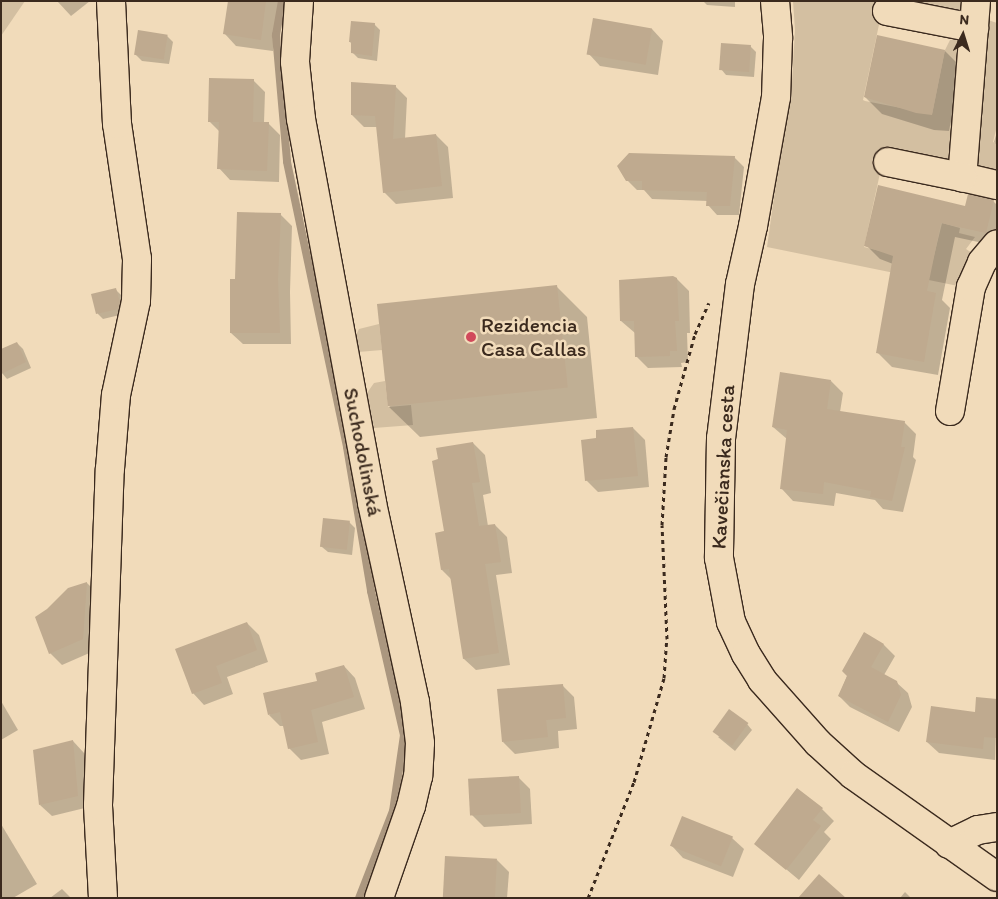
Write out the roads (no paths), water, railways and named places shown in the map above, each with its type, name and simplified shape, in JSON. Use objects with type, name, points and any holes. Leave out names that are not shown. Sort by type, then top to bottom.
[{"type":"street","points":[[103,898],[98,805],[110,469],[116,395],[136,301],[137,259],[117,124],[112,1]]},
{"type":"street","name":"Suchodolinská","points":[[299,1],[295,62],[301,119],[372,503],[415,702],[420,743],[418,776],[412,806],[379,898]]},
{"type":"street","name":"Kavečianska cesta","points":[[776,1],[778,38],[776,97],[753,226],[740,284],[722,429],[718,512],[719,558],[731,622],[746,654],[762,680],[818,743],[852,775],[997,877]]},
{"type":"street","points":[[887,11],[975,14],[962,177]]},
{"type":"street","points":[[888,162],[997,185]]},
{"type":"street","points":[[950,410],[971,287],[982,262],[997,244]]},
{"type":"street","points":[[950,844],[978,830],[997,827]]},
{"type":"waterway","points":[[282,1],[276,35],[287,162],[347,447],[371,591],[404,735],[393,811],[359,898]]},
{"type":"place","name":"Rezidencia Casa Callas","points":[[471,337]]}]
